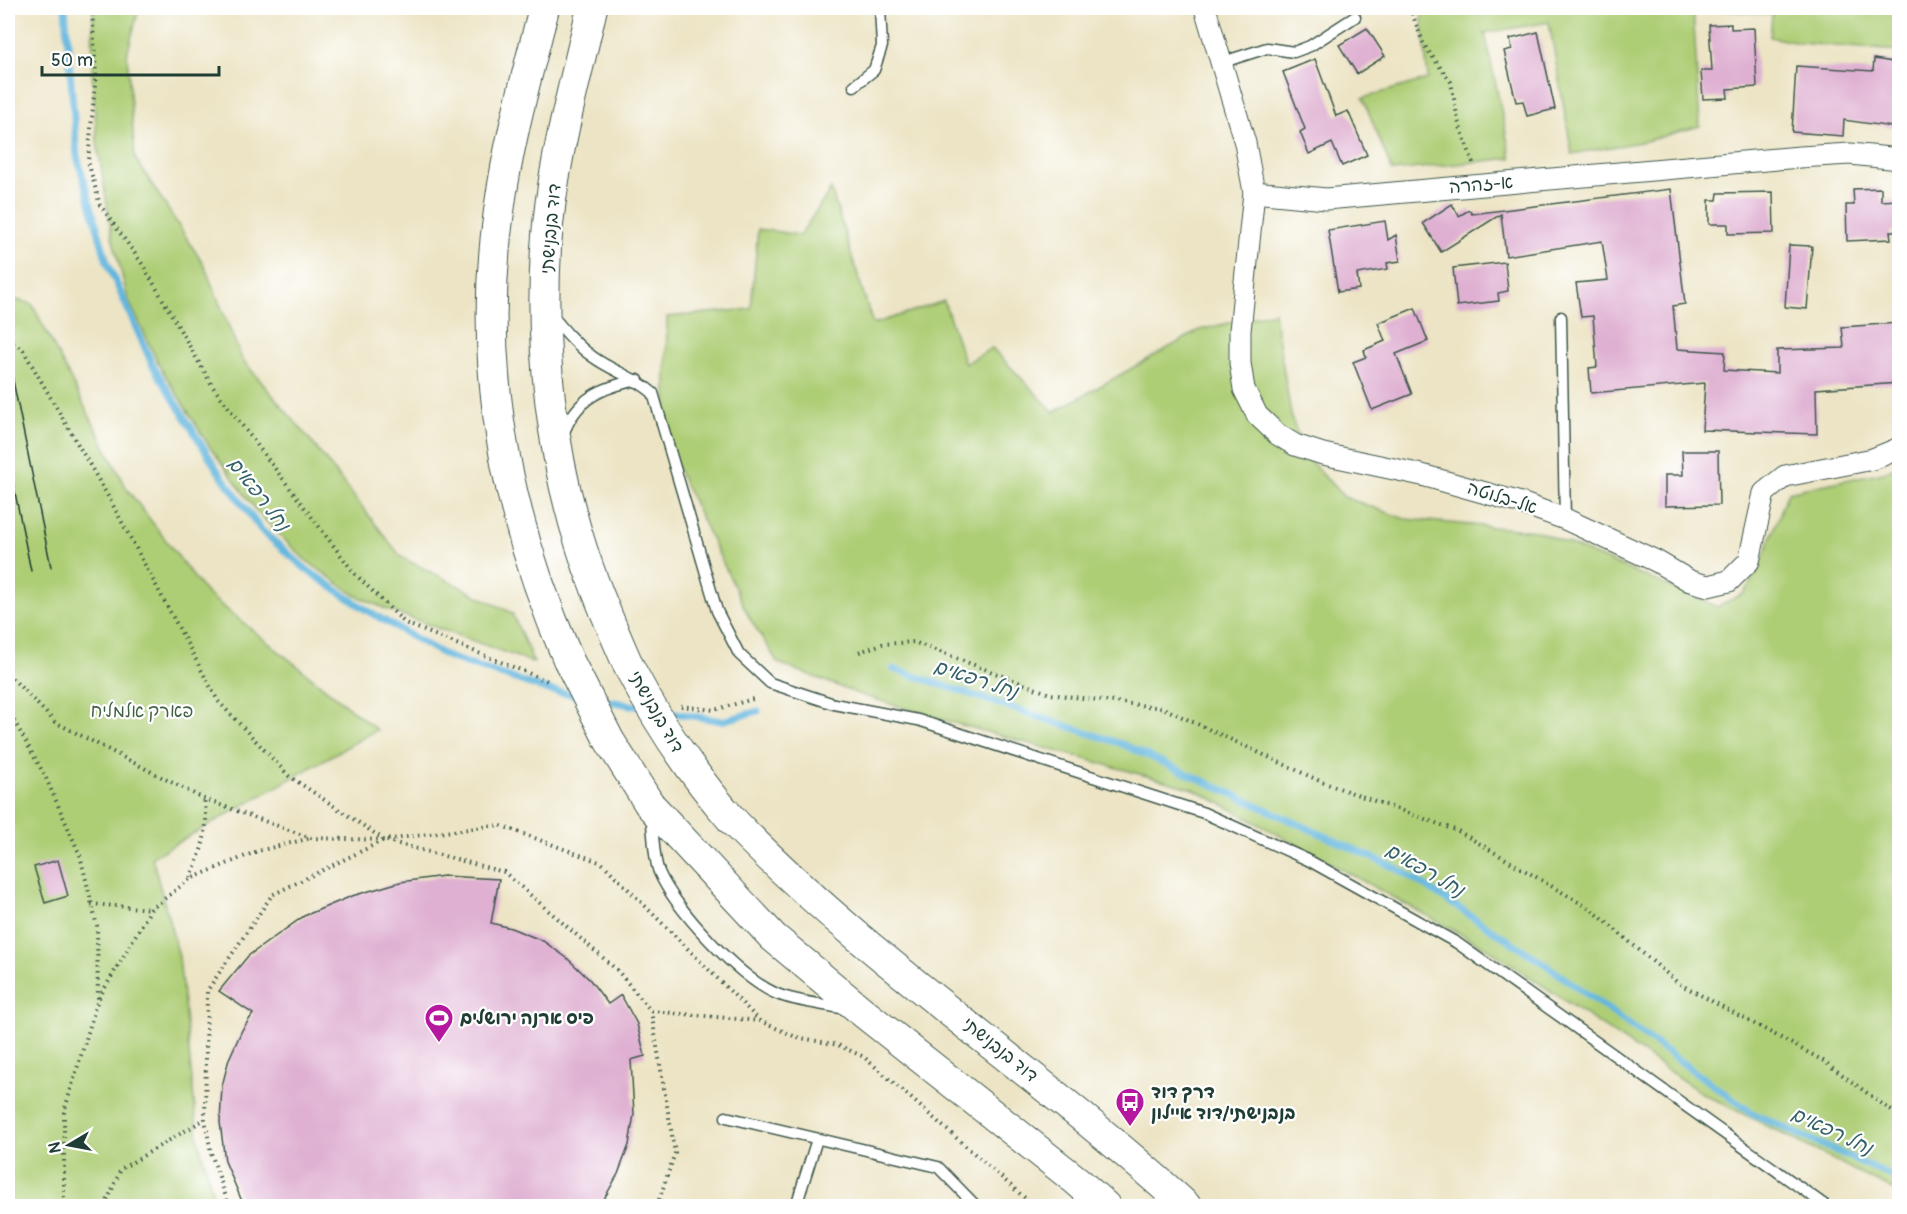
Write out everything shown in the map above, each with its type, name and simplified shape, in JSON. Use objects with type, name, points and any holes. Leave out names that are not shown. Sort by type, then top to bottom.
[{"type":"main road","points":[[544,8],[514,128],[499,212],[493,280],[492,348],[504,457],[516,513],[542,596],[561,671],[609,740],[650,805],[773,937],[865,1014],[1077,1181],[1105,1206]]},
{"type":"main road","name":"דוד בנבנישתי","points":[[592,8],[553,192],[546,248],[546,351],[560,454],[581,547],[597,594],[629,667],[652,711],[698,782],[769,858],[839,921],[1088,1120],[1186,1206]]},
{"type":"main road","points":[[1077,1181],[1094,1206]]},
{"type":"street","points":[[1205,8],[1245,143],[1254,192]]},
{"type":"street","name":"א-זהרה","points":[[1254,192],[1326,199],[1850,154],[1899,159]]},
{"type":"street","name":"אל-בלוטה","points":[[1254,192],[1240,331],[1240,363],[1244,389],[1257,415],[1277,434],[1295,445],[1479,490],[1565,519],[1656,561],[1690,581],[1708,586],[1729,581],[1749,561],[1764,493],[1785,476],[1873,459],[1899,447]]},
{"type":"lane","points":[[854,86],[874,70],[882,46],[880,8]]},
{"type":"lane","points":[[1220,63],[1259,50],[1294,52],[1355,17]]},
{"type":"lane","points":[[545,307],[570,337],[593,357],[638,380],[653,393],[717,610],[739,654],[770,683],[834,704],[918,720],[1204,813],[1308,860],[1457,943],[1826,1206]]},
{"type":"lane","points":[[1561,317],[1565,519]]},
{"type":"lane","points":[[560,454],[564,432],[575,412],[592,395],[609,386],[638,380]]},
{"type":"lane","points":[[650,805],[658,871],[683,912],[705,935],[747,974],[777,994],[865,1014]]},
{"type":"lane","points":[[726,1117],[938,1167],[976,1206]]},
{"type":"lane","points":[[796,1206],[817,1139]]},
{"type":"path","points":[[92,8],[96,74],[87,161],[100,205],[143,265],[213,387],[355,574],[405,623],[561,671]]},
{"type":"path","points":[[1410,8],[1424,45],[1451,82],[1458,121],[1468,143],[1479,186]]},
{"type":"path","points":[[8,340],[24,350],[109,498],[218,701],[289,776],[384,840],[504,872],[616,970],[651,1011],[675,1153],[657,1206]]},
{"type":"path","points":[[859,652],[882,644],[914,642],[1050,693],[1164,708],[1322,782],[1458,831],[1592,910],[1678,983],[1822,1060],[1899,1117]]},
{"type":"path","points":[[8,674],[55,722],[204,799],[310,838]]},
{"type":"path","points":[[679,706],[714,710],[753,699]]},
{"type":"path","points":[[8,710],[45,776],[80,855],[97,926],[98,999]]},
{"type":"path","points":[[190,879],[205,844],[208,816],[204,799]]},
{"type":"path","points":[[64,1206],[64,1112],[98,999],[151,909],[190,879],[258,851],[310,838],[384,840],[499,825],[603,863],[760,1021]]},
{"type":"path","points":[[229,1206],[211,1153],[205,1119],[207,992],[272,895],[384,840]]},
{"type":"path","points":[[91,903],[151,909]]},
{"type":"path","points":[[651,1011],[760,1021],[796,1036],[838,1046],[864,1057],[1034,1206]]},
{"type":"path","points":[[105,1206],[121,1169],[205,1119]]},
{"type":"green space","points":[[93,8],[139,8],[127,54],[135,158],[204,265],[242,359],[307,436],[401,557],[512,613],[534,663],[388,610],[355,595],[304,559],[258,513],[210,447],[160,367],[128,299],[112,236],[97,141],[92,71]]},
{"type":"green space","points":[[1421,8],[1693,8],[1700,126],[1646,141],[1572,154],[1549,22],[1485,33],[1511,158],[1392,171],[1363,98],[1428,79]]},
{"type":"green space","points":[[1693,8],[1899,8],[1899,51],[1799,43],[1770,37],[1772,14]]},
{"type":"green space","points":[[831,189],[873,324],[944,301],[965,364],[992,348],[1054,412],[1200,330],[1274,312],[1292,420],[1309,460],[1344,497],[1405,519],[1537,531],[1718,607],[1744,593],[1759,569],[1788,492],[1884,472],[1899,465],[1899,1193],[1700,1092],[1490,950],[1194,789],[861,695],[778,663],[750,619],[665,443],[667,317],[751,309],[758,229],[800,235]]},
{"type":"green space","name":"פארק אלמליח","points":[[8,298],[32,304],[127,489],[205,592],[377,730],[152,857],[179,957],[198,1138],[216,1206],[8,1206]]},
{"type":"building","points":[[1731,24],[1731,29],[1754,28],[1757,87],[1727,89],[1728,98],[1703,99],[1701,71],[1712,71],[1709,25]]},
{"type":"building","points":[[1367,28],[1385,56],[1357,74],[1339,45]]},
{"type":"building","points":[[1538,32],[1555,109],[1527,116],[1523,101],[1516,102],[1504,51],[1512,49],[1510,39]]},
{"type":"building","points":[[1315,59],[1336,116],[1348,111],[1367,155],[1342,166],[1332,143],[1309,154],[1300,132],[1305,129],[1283,72]]},
{"type":"building","points":[[1874,59],[1899,63],[1899,128],[1844,120],[1843,136],[1792,132],[1796,66],[1873,71]]},
{"type":"building","points":[[1881,188],[1881,201],[1899,200],[1899,231],[1890,231],[1891,239],[1847,241],[1846,205],[1854,205],[1853,189]]},
{"type":"building","points":[[1671,189],[1685,304],[1673,306],[1677,349],[1725,352],[1724,370],[1777,373],[1777,350],[1844,348],[1842,327],[1899,323],[1899,383],[1816,389],[1817,434],[1702,430],[1705,383],[1591,393],[1589,368],[1597,367],[1593,316],[1581,317],[1576,283],[1608,280],[1602,241],[1506,256],[1501,214],[1441,252],[1423,223],[1452,204],[1459,216],[1469,210],[1472,214]]},
{"type":"building","points":[[1773,192],[1774,233],[1728,234],[1728,224],[1709,224],[1709,200],[1717,200],[1718,193]]},
{"type":"building","points":[[1385,221],[1388,240],[1396,235],[1400,261],[1387,263],[1388,269],[1357,274],[1359,289],[1338,292],[1328,230]]},
{"type":"building","points":[[1789,245],[1812,246],[1807,309],[1785,307]]},
{"type":"building","points":[[1505,262],[1508,291],[1498,293],[1499,301],[1457,306],[1453,268]]},
{"type":"building","points":[[1415,308],[1428,341],[1396,354],[1412,394],[1372,410],[1353,362],[1366,357],[1364,350],[1385,341],[1378,323]]},
{"type":"building","points":[[1682,451],[1718,451],[1719,505],[1665,506],[1665,475],[1683,475]]},
{"type":"building","points":[[58,860],[68,896],[45,903],[34,867]]},
{"type":"building","name":"פיס ארנה ירושלים","points":[[444,876],[499,879],[491,923],[511,928],[543,941],[567,958],[590,980],[608,1004],[621,995],[637,1024],[645,1056],[631,1060],[634,1114],[629,1145],[618,1174],[600,1206],[244,1206],[225,1161],[220,1122],[222,1086],[229,1059],[242,1030],[253,1014],[219,991],[248,956],[304,916],[352,896],[400,882]]},
{"type":"waterway","name":"נחל רפאים","points":[[65,8],[77,156],[107,262],[153,366],[218,471],[262,531],[307,570],[371,613],[448,657],[551,691],[576,695]]},
{"type":"waterway","name":"נחל רפאים","points":[[893,669],[1122,744],[1400,870],[1542,962],[1752,1113],[1900,1180]]},
{"type":"waterway","name":"נחל רפאים","points":[[599,699],[641,707]]},
{"type":"waterway","name":"נחל רפאים","points":[[664,711],[722,721],[758,711]]},
{"type":"tram line","points":[[8,356],[51,567]]},
{"type":"tram line","points":[[8,458],[31,571]]},
{"type":"place","name":"פיס ארנה ירושלים","points":[[439,1044]]},
{"type":"place","name":"דרך דוד בנבנישתי/דוד איילון","points":[[1130,1128]]}]
